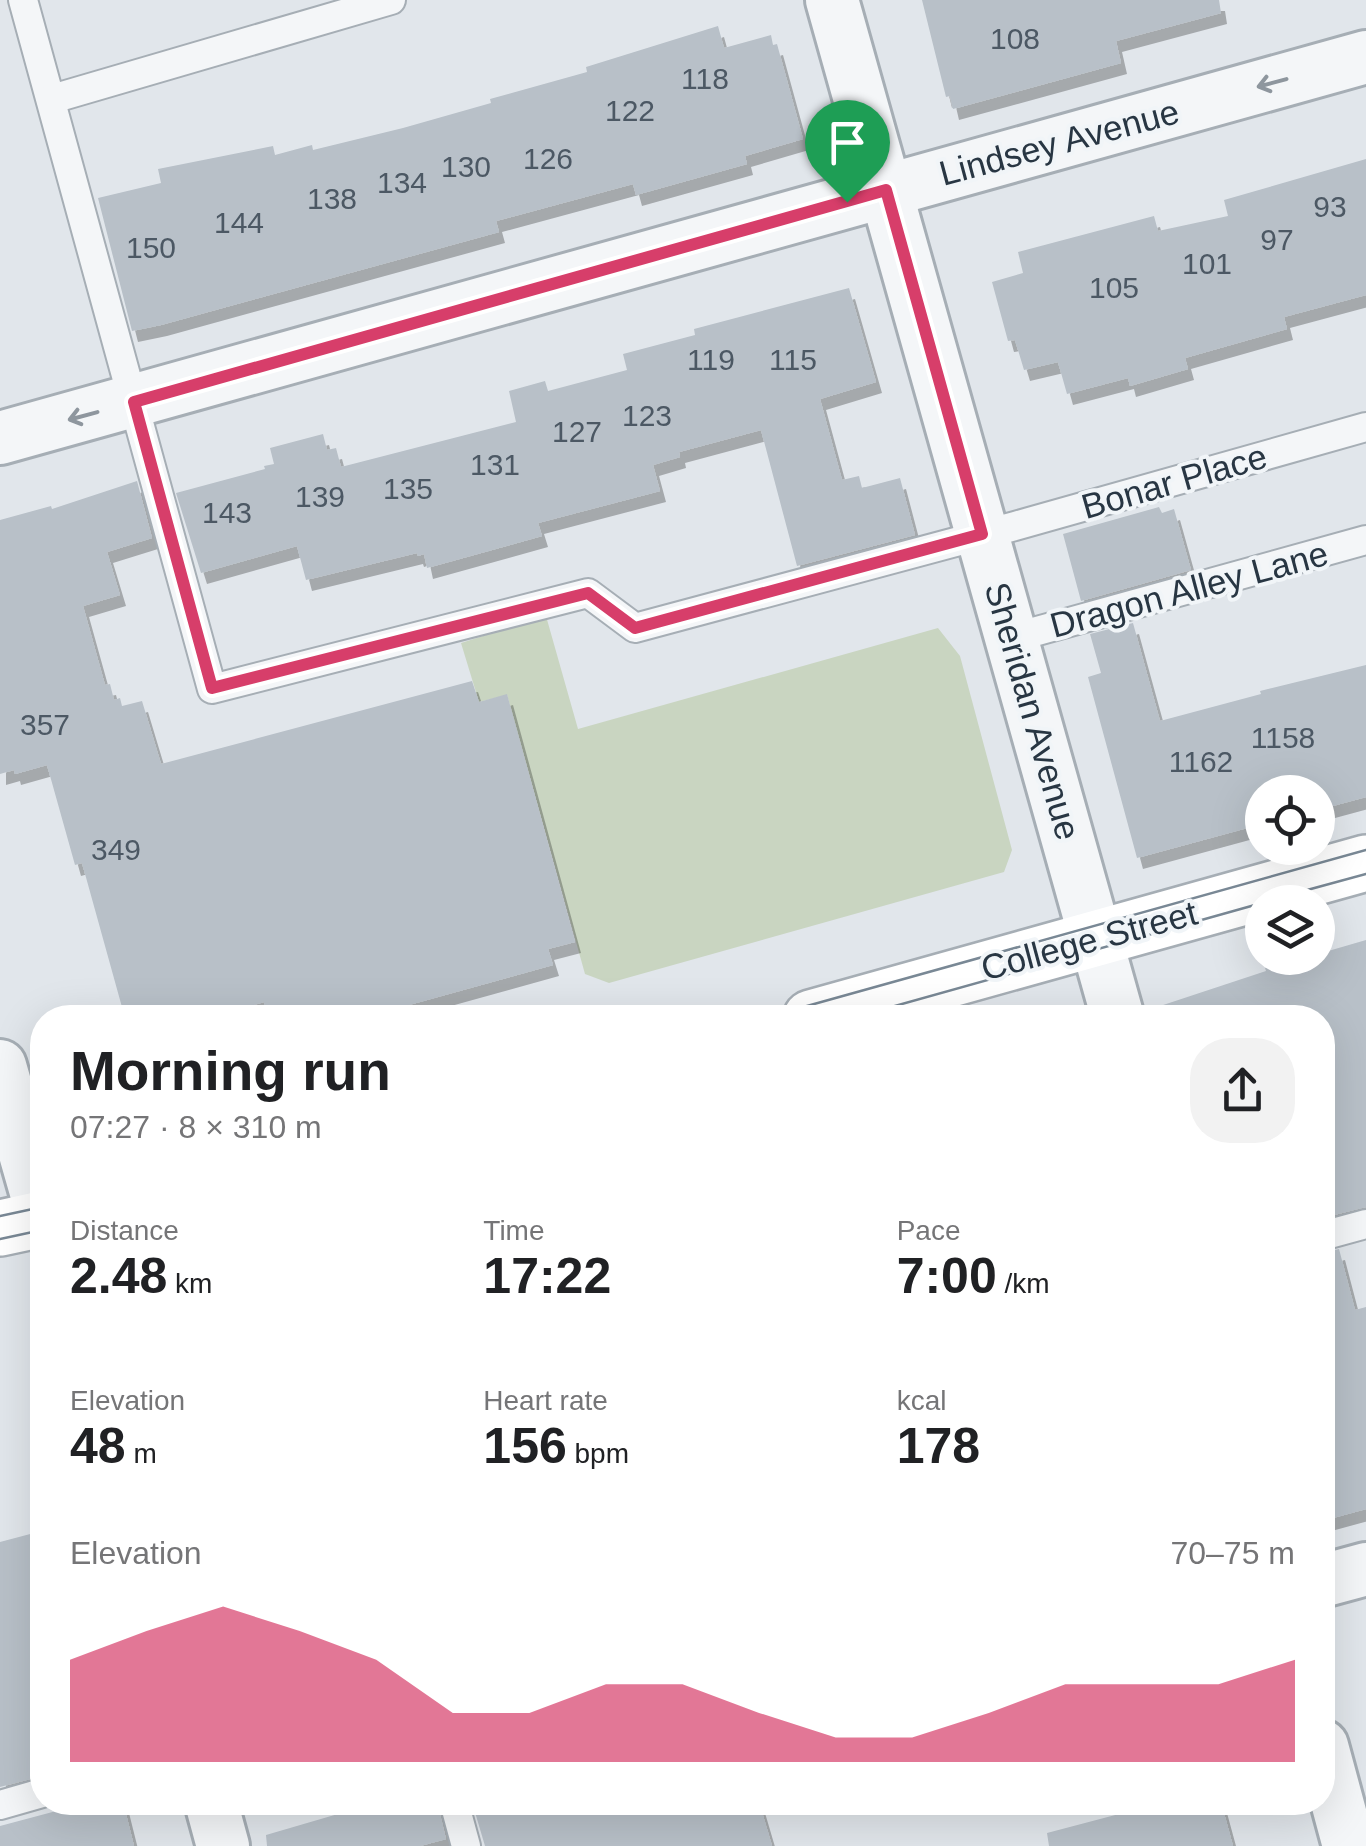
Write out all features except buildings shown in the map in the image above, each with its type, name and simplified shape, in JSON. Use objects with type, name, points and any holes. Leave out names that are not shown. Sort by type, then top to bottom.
[{"type":"main road","name":"College Street","points":[[858,1005],[1366,863]]},
{"type":"main road","points":[[0,1228],[30,1219]]},
{"type":"street","name":"Sheridan Avenue","points":[[832,0],[1115,1005]]},
{"type":"street","name":"Lindsey Avenue","points":[[0,438],[1366,57]]},
{"type":"street","points":[[0,1066],[30,1173]]},
{"type":"street","points":[[1335,1578],[1366,1570]]},
{"type":"street","points":[[1335,1792],[1350,1846]]},
{"type":"street","points":[[215,1815],[223,1846]]},
{"type":"lane","points":[[23,0],[134,402]]},
{"type":"lane","points":[[52,99],[391,0]]},
{"type":"lane","name":"Bonar Place","points":[[134,402],[212,688],[588,593],[635,628],[1366,427]]},
{"type":"lane","name":"Dragon Alley Lane","points":[[1012,638],[1366,540]]},
{"type":"lane","points":[[1335,1232],[1366,1224]]},
{"type":"lane","points":[[0,1805],[30,1797]]},
{"type":"lane","points":[[458,1815],[466,1846]]},
{"type":"green space","points":[[546,616],[578,729],[938,628],[960,656],[1012,850],[1004,872],[609,983],[585,974],[507,695],[479,702],[461,643]]},
{"type":"tram line","points":[[811,1005],[1366,850]]},
{"type":"tram line","points":[[1326,885],[1366,874]]},
{"type":"tram line","points":[[898,1005],[1245,908]]},
{"type":"tram line","points":[[0,1216],[30,1210]]},
{"type":"tram line","points":[[0,1239],[30,1233]]},
{"type":"route","points":[[886,190],[982,534],[635,628],[588,593],[212,688],[134,402],[847,202],[886,190]]}]
